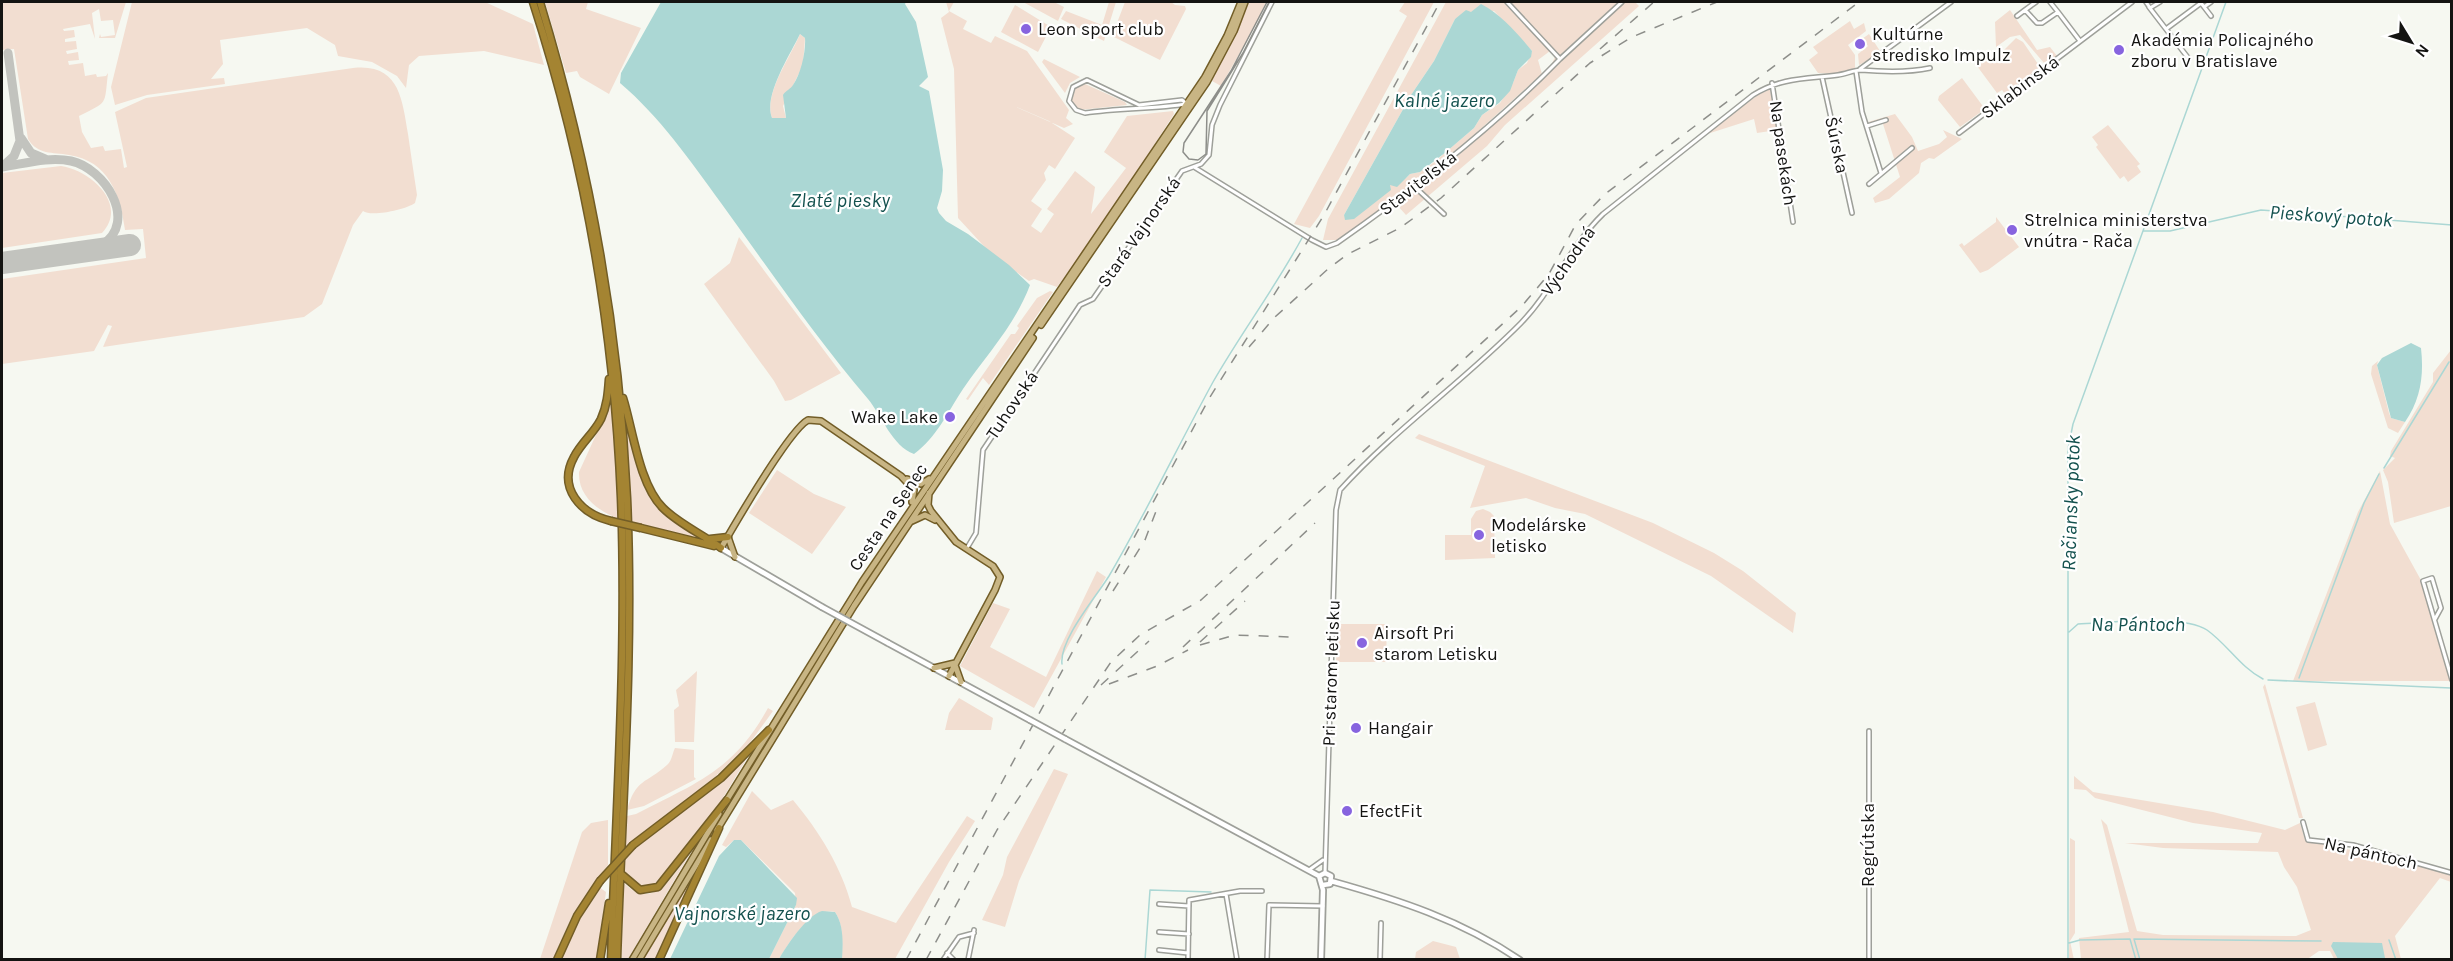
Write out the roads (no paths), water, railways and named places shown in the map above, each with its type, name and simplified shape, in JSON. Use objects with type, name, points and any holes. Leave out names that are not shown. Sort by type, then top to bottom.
[{"type":"highway","points":[[533,2],[559,89],[581,184],[595,256],[611,370],[621,497],[622,602],[617,960]]},
{"type":"highway","points":[[540,2],[586,176],[610,310],[620,388],[627,498],[628,601],[617,874],[611,960]]},
{"type":"highway","points":[[611,370],[602,418],[572,460],[570,490],[580,506],[591,514],[721,548]]},
{"type":"highway","points":[[620,388],[650,490],[665,510],[721,548]]},
{"type":"highway","points":[[707,537],[715,540],[728,537]]},
{"type":"highway","points":[[557,960],[577,916],[600,881],[633,845],[722,778],[769,730]]},
{"type":"highway","points":[[617,874],[640,890],[658,887],[727,800]]},
{"type":"highway","points":[[659,960],[719,828]]},
{"type":"highway","points":[[600,960],[617,874]]},
{"type":"main road","name":"Cesta na Senec","points":[[632,960],[769,730],[909,511],[1187,104],[1216,57],[1241,2]]},
{"type":"main road","name":"Cesta na Senec","points":[[639,960],[835,636],[906,526],[1196,99],[1231,38],[1245,2]]},
{"type":"main road","points":[[909,511],[914,490],[901,476],[821,421],[808,420],[801,425],[777,459],[721,548],[822,607],[1319,876]]},
{"type":"main road","points":[[901,476],[921,484],[933,477]]},
{"type":"main road","points":[[929,491],[928,506],[939,522],[956,542],[996,568],[1000,577],[949,676]]},
{"type":"main road","points":[[906,526],[921,515],[929,516],[939,522]]},
{"type":"main road","points":[[728,537],[735,557]]},
{"type":"main road","points":[[934,668],[955,663]]},
{"type":"main road","points":[[955,663],[956,674],[961,682]]},
{"type":"main road","points":[[1319,876],[1325,873],[1330,876],[1331,881]]},
{"type":"main road","points":[[1319,876],[1319,882],[1323,885],[1321,960]]},
{"type":"main road","points":[[1323,885],[1331,881],[1426,910],[1483,936],[1520,960]]},
{"type":"street","name":"Stará Vajnorská","points":[[1080,305],[1093,299],[1182,171],[1194,167],[1209,155],[1212,125],[1220,105],[1272,2]]},
{"type":"street","points":[[1508,2],[1560,59]]},
{"type":"street","name":"Staviteľská","points":[[1194,167],[1310,239],[1326,247],[1337,243],[1416,188],[1487,128],[1622,2]]},
{"type":"street","points":[[1881,173],[1867,126],[1857,70],[1951,2]]},
{"type":"street","points":[[2017,16],[2036,2]]},
{"type":"street","points":[[2050,2],[2080,41]]},
{"type":"street","name":"Sklabinská","points":[[1959,133],[2132,2]]},
{"type":"street","points":[[2146,2],[2189,59]]},
{"type":"street","points":[[2149,7],[2160,2]]},
{"type":"street","points":[[2166,29],[2200,2],[2211,16]]},
{"type":"street","points":[[2204,7],[2211,2]]},
{"type":"street","points":[[2025,10],[2037,23],[2042,23],[2058,12]]},
{"type":"street","name":"Východná","points":[[1341,488],[1521,323],[1552,285],[1583,236],[1603,214],[1753,95],[1772,83],[1857,70],[1877,73],[1930,68]]},
{"type":"street","name":"Šúrska","points":[[1822,77],[1852,213]]},
{"type":"street","points":[[1187,104],[1182,100],[1139,105],[1087,80],[1077,84],[1069,96],[1072,106],[1085,113],[1172,106],[1187,104],[1196,99]]},
{"type":"street","name":"Na pasekách","points":[[1772,83],[1793,222]]},
{"type":"street","name":"Cesta na Senec","points":[[1184,117],[1187,104]]},
{"type":"street","points":[[1172,106],[1177,112],[1177,119]]},
{"type":"street","points":[[1867,126],[1886,120]]},
{"type":"street","points":[[1869,184],[1912,148]]},
{"type":"street","points":[[1416,188],[1444,214]]},
{"type":"street","name":"Tuhovská","points":[[966,549],[977,532],[982,450],[1080,305]]},
{"type":"street","name":"Pri starom letisku","points":[[1325,873],[1336,510],[1337,495],[1341,488]]},
{"type":"street","points":[[2434,619],[2441,608],[2432,578],[2423,581],[2451,680]]},
{"type":"street","name":"Regrútska","points":[[1869,731],[1869,960]]},
{"type":"street","name":"Na pántoch","points":[[2302,822],[2308,840],[2353,845],[2451,873]]},
{"type":"street","points":[[1308,870],[1324,859]]},
{"type":"street","points":[[1188,960],[1190,900],[1262,891]]},
{"type":"street","points":[[1226,894],[1237,960]]},
{"type":"street","points":[[1159,904],[1189,906]]},
{"type":"street","points":[[1267,960],[1269,905],[1323,906]]},
{"type":"street","points":[[1380,960],[1381,923]]},
{"type":"street","points":[[943,960],[959,937],[974,931],[968,960]]},
{"type":"street","points":[[1159,932],[1189,934]]},
{"type":"street","points":[[1159,950],[1188,953]]},
{"type":"street","points":[[946,953],[954,960]]},
{"type":"water","name":"Zlaté piesky","points":[[661,2],[906,2],[916,22],[928,77],[919,86],[929,91],[943,170],[942,191],[937,208],[939,213],[946,221],[968,234],[1009,265],[1030,285],[1009,326],[935,432],[914,454],[893,438],[868,399],[811,327],[674,139],[620,83],[621,73]],"holes":[[[800,34],[805,38],[801,69],[792,86],[783,95],[786,118],[772,118],[770,109],[774,87]]]},
{"type":"water","name":"Kalné jazero","points":[[1481,4],[1502,19],[1532,51],[1531,57],[1518,70],[1510,91],[1499,103],[1482,115],[1474,128],[1446,152],[1420,172],[1410,174],[1397,187],[1390,185],[1391,190],[1354,219],[1345,220],[1344,215],[1411,95],[1434,61],[1455,19],[1466,10],[1471,12]]},
{"type":"water","points":[[2411,343],[2421,348],[2422,368],[2418,396],[2405,422],[2391,418],[2377,365],[2382,358]]},
{"type":"water","name":"Vajnorské jazero","points":[[734,840],[741,840],[797,898],[796,905],[769,959],[670,959],[719,856]]},
{"type":"water","name":"Vajnorské jazero","points":[[822,911],[835,912],[838,917],[842,935],[842,959],[779,959],[804,924]]},
{"type":"water","points":[[2333,942],[2382,943],[2385,958],[2338,959],[2331,946]]},
{"type":"waterway","name":"Račiansky potok","points":[[2068,960],[2068,449],[2073,424],[2226,2]]},
{"type":"waterway","name":"Pieskový potok","points":[[2144,231],[2170,231],[2261,210],[2452,225]]},
{"type":"waterway","points":[[1062,664],[1066,643],[1072,631],[1109,576],[1213,382],[1302,238]]},
{"type":"waterway","points":[[2384,468],[2449,362]]},
{"type":"waterway","points":[[2299,678],[2364,503],[2379,474]]},
{"type":"waterway","name":"Na Pántoch","points":[[2069,632],[2078,624],[2126,621],[2164,621],[2196,625],[2207,630],[2263,679]]},
{"type":"waterway","name":"Na Pántoch","points":[[2268,680],[2451,688]]},
{"type":"waterway","points":[[1145,960],[1150,890],[1211,892]]},
{"type":"waterway","points":[[2069,943],[2080,940],[2130,939],[2136,960]]},
{"type":"waterway","points":[[2140,960],[2134,939],[2321,941]]},
{"type":"waterway","points":[[2389,940],[2396,960]]},
{"type":"tram line","points":[[1267,2],[1231,71],[1184,143],[1183,152],[1189,159],[1198,160],[1206,154],[1207,111],[1243,53],[1269,2]]},
{"type":"railway","points":[[906,960],[1210,397],[1324,215],[1440,2]]},
{"type":"railway","points":[[1600,49],[1654,2]]},
{"type":"railway","points":[[1249,347],[1275,317],[1328,269],[1348,254],[1400,228],[1441,198],[1590,63],[1632,37],[1717,2]]},
{"type":"railway","points":[[926,960],[997,830],[1111,662],[1140,635],[1201,600],[1521,307],[1549,274],[1576,224],[1605,194],[1859,2]]},
{"type":"railway","points":[[1113,591],[1145,540],[1158,506]]},
{"type":"railway","points":[[1183,647],[1315,523]]},
{"type":"railway","points":[[1200,642],[1245,601]]},
{"type":"railway","points":[[1200,645],[1235,635],[1291,637]]},
{"type":"railway","points":[[1101,685],[1149,641]]},
{"type":"railway","points":[[1109,684],[1157,666],[1188,650]]},
{"type":"place","name":"Leon sport club","points":[[1026,29]]},
{"type":"place","name":"Kultúrne stredisko Impulz","points":[[1860,44]]},
{"type":"place","name":"Akadémia Policajného zboru v Bratislave","points":[[2119,50]]},
{"type":"place","name":"Strelnica ministerstva vnútra - Rača","points":[[2012,230]]},
{"type":"place","name":"Wake Lake","points":[[950,417]]},
{"type":"place","name":"Modelárske letisko","points":[[1479,535]]},
{"type":"place","name":"Airsoft Pri starom Letisku","points":[[1362,643]]},
{"type":"place","name":"Hangair","points":[[1356,728]]},
{"type":"place","name":"EfectFit","points":[[1347,811]]}]
